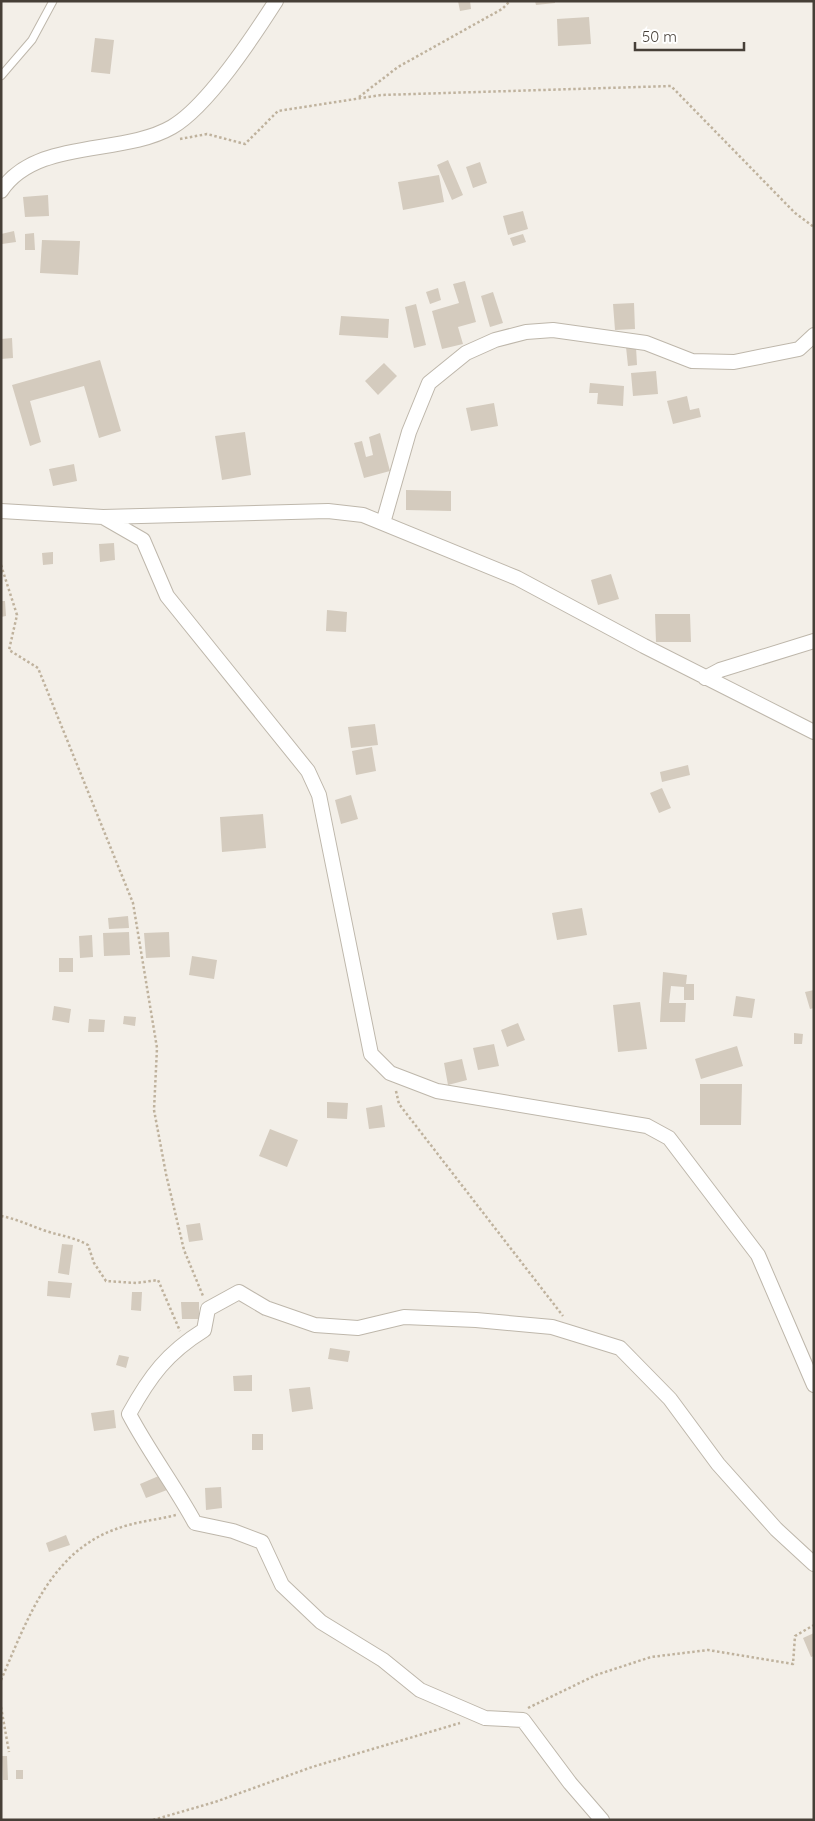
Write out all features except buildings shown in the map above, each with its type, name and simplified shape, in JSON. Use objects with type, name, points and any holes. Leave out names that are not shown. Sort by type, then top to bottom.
[{"type":"street","points":[[1,191],[7,182],[27,166],[78,151],[146,137],[162,131],[192,113],[257,31],[276,1]]},
{"type":"street","points":[[382,523],[409,432],[429,383],[466,353],[495,340],[526,332],[553,330],[646,343],[692,361],[734,362],[799,349],[814,335]]},
{"type":"street","points":[[1,511],[103,517],[328,511],[363,515],[517,578],[705,678],[814,732]]},
{"type":"street","points":[[103,517],[144,540],[167,596],[308,772],[319,795],[371,1054],[390,1073],[437,1091],[647,1126],[669,1138],[758,1255],[814,1385]]},
{"type":"street","points":[[705,678],[720,670],[814,641]]},
{"type":"street","points":[[602,1820],[570,1783],[523,1720],[486,1718],[420,1690],[383,1660],[321,1622],[282,1586],[262,1542],[234,1532],[195,1523],[147,1449],[128,1414],[149,1379],[184,1342],[204,1330],[208,1309],[239,1292],[266,1308],[315,1325],[358,1328],[404,1316],[542,1326],[578,1335],[620,1348],[670,1399],[718,1464],[776,1529],[814,1564]]},
{"type":"lane","points":[[1,76],[32,40],[54,1]]},
{"type":"path","points":[[358,98],[398,67],[502,8],[510,1]]},
{"type":"path","points":[[162,131],[179,139],[207,134],[245,144],[278,111],[358,98],[381,95],[671,86],[795,213],[814,227]]},
{"type":"path","points":[[1,565],[17,615],[9,650],[38,668],[133,903],[157,1048],[154,1110],[166,1174],[184,1250],[208,1309]]},
{"type":"path","points":[[390,1073],[399,1104],[578,1335]]},
{"type":"path","points":[[1,1216],[17,1219],[47,1231],[74,1237],[88,1245],[94,1263],[106,1281],[136,1283],[158,1280],[184,1342]]},
{"type":"path","points":[[1,1680],[38,1596],[58,1569],[81,1548],[115,1529],[189,1512]]},
{"type":"path","points":[[1,1707],[9,1752]]}]
